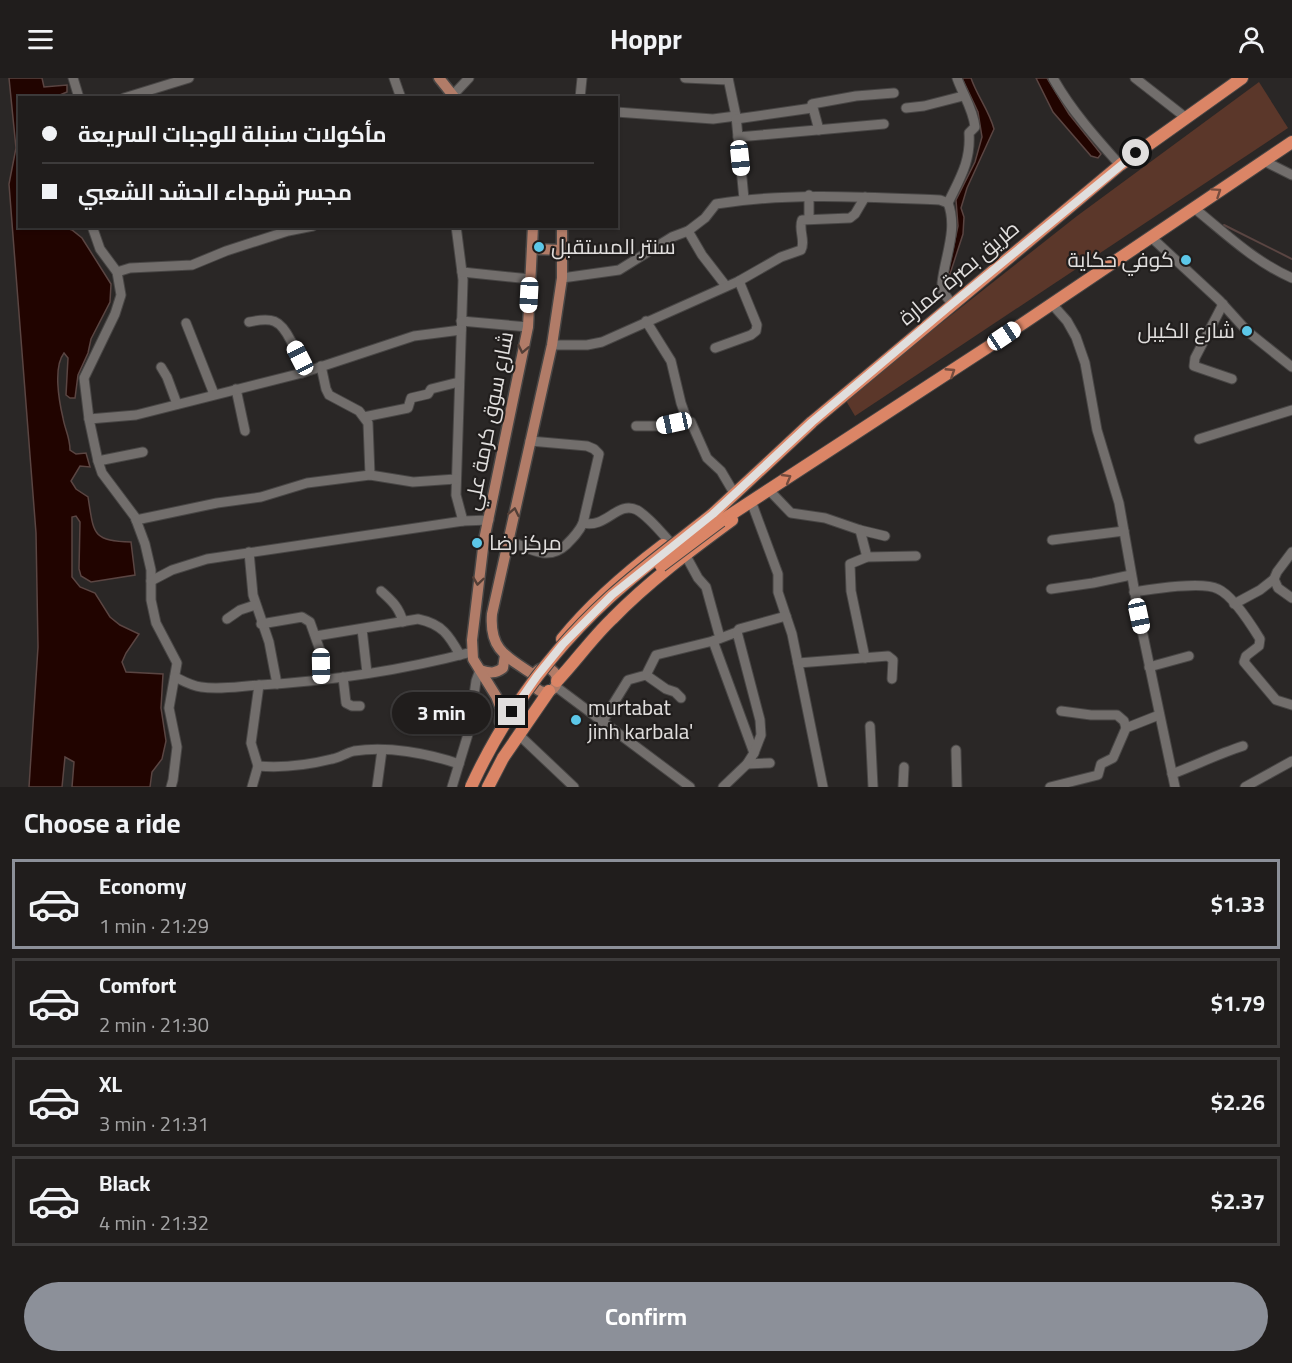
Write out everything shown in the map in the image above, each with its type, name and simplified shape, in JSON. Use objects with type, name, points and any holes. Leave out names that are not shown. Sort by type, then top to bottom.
[{"type":"highway","name":"طريق بصرة عمارة","points":[[717,518],[734,493],[812,422],[952,304],[1120,165],[1242,78]]},
{"type":"highway","points":[[471,787],[512,712],[537,676],[563,644],[612,595],[717,518],[751,501],[812,464],[1292,142]]},
{"type":"highway","points":[[465,787],[480,756],[504,717],[579,618],[624,576],[734,493]]},
{"type":"highway","points":[[488,787],[518,734],[593,639],[626,605],[745,511],[751,501]]},
{"type":"highway","points":[[480,787],[517,719],[580,637],[638,584],[717,518]]},
{"type":"highway","points":[[504,717],[511,709],[519,710],[525,716],[526,724]]},
{"type":"main road","points":[[439,78],[454,96]]},
{"type":"main road","name":"شارع سوق كرمة علي","points":[[504,717],[496,696],[473,658],[473,623],[484,540],[528,327],[532,228]]},
{"type":"main road","name":"شارع سوق كرمة علي","points":[[536,674],[505,655],[496,646],[491,630],[492,614],[552,345],[562,278],[562,228]]},
{"type":"main road","points":[[532,249],[563,250]]},
{"type":"main road","points":[[480,670],[490,674],[498,672],[503,668],[505,655]]},
{"type":"main road","points":[[546,668],[554,672],[554,686],[539,691],[536,688],[536,674],[546,668]]},
{"type":"street","points":[[73,78],[78,96]]},
{"type":"street","points":[[130,96],[189,78]]},
{"type":"street","points":[[394,78],[400,96]]},
{"type":"street","points":[[454,96],[469,78]]},
{"type":"street","points":[[580,96],[582,78]]},
{"type":"street","points":[[685,78],[728,79],[736,118],[744,199]]},
{"type":"street","points":[[948,203],[968,161],[969,133],[975,127],[973,114],[963,96],[957,78]]},
{"type":"street","points":[[1053,78],[1063,97],[1120,165]]},
{"type":"street","points":[[1135,78],[1185,117]]},
{"type":"street","points":[[819,130],[812,108],[814,103],[894,93]]},
{"type":"street","points":[[906,108],[963,96]]},
{"type":"street","points":[[618,112],[713,119],[812,108]]},
{"type":"street","points":[[738,137],[884,124]]},
{"type":"street","points":[[1264,161],[1292,175]]},
{"type":"street","points":[[562,278],[619,270],[672,237],[688,231],[705,218],[717,204],[744,199],[809,195],[940,200],[948,203],[952,212],[952,228],[942,283],[943,292],[952,304]]},
{"type":"street","points":[[809,195],[809,219]]},
{"type":"street","points":[[552,345],[587,345],[602,342],[739,281],[781,256],[801,250],[803,246],[800,225],[802,220],[850,218],[865,197]]},
{"type":"street","points":[[1194,208],[1258,260],[1292,278]]},
{"type":"street","points":[[93,228],[100,249],[117,272],[121,288],[120,302],[84,378],[89,419],[102,473],[136,520],[149,559],[151,600],[156,623],[177,663],[169,708],[177,747],[171,787]]},
{"type":"street","points":[[117,272],[130,268],[192,265],[226,251],[303,228]]},
{"type":"street","points":[[458,228],[462,272],[456,495],[463,521]]},
{"type":"street","points":[[688,231],[702,255],[726,286]]},
{"type":"street","points":[[1152,238],[1223,304],[1247,331],[1292,367]]},
{"type":"street","points":[[462,272],[530,279]]},
{"type":"street","points":[[715,348],[756,331],[757,325],[739,281]]},
{"type":"street","points":[[1052,304],[1067,321],[1076,337],[1085,363],[1097,430],[1119,503],[1134,592],[1175,787]]},
{"type":"street","points":[[1223,304],[1195,358],[1194,366],[1232,379]]},
{"type":"street","points":[[249,322],[271,320],[284,325],[300,358],[302,373]]},
{"type":"street","points":[[646,321],[671,361],[687,420],[693,425],[707,458],[721,471],[734,493]]},
{"type":"street","points":[[186,323],[214,394]]},
{"type":"street","points":[[89,419],[136,415],[302,373],[414,336],[461,326],[528,327]]},
{"type":"street","points":[[321,366],[329,395],[359,411],[368,423],[370,475]]},
{"type":"street","points":[[161,367],[177,404]]},
{"type":"street","points":[[364,417],[408,408],[411,398],[428,394],[431,389],[459,382]]},
{"type":"street","points":[[236,389],[245,431]]},
{"type":"street","points":[[1199,439],[1292,410]]},
{"type":"street","points":[[636,426],[661,426],[687,420]]},
{"type":"street","points":[[508,540],[541,553],[558,552],[578,533],[583,523],[599,454],[587,446],[530,441]]},
{"type":"street","points":[[98,461],[143,452]]},
{"type":"street","points":[[136,520],[217,503],[261,497],[307,483],[370,475],[413,482],[456,479]]},
{"type":"street","points":[[768,489],[791,513],[825,518],[885,536]]},
{"type":"street","points":[[751,501],[778,574],[778,592],[792,634],[823,787]]},
{"type":"street","points":[[583,523],[598,524],[619,510],[636,509],[669,541]]},
{"type":"street","points":[[151,581],[172,570],[207,559],[463,521],[489,520]]},
{"type":"street","points":[[860,530],[867,556]]},
{"type":"street","points":[[1052,540],[1124,531]]},
{"type":"street","points":[[249,552],[255,605],[268,642],[277,684]]},
{"type":"street","points":[[1234,604],[1260,590],[1274,579],[1292,552]]},
{"type":"street","points":[[686,556],[698,578],[706,587],[717,640],[754,753]]},
{"type":"street","points":[[865,657],[851,591],[849,568],[854,561],[867,556],[916,556]]},
{"type":"street","points":[[1052,589],[1131,575]]},
{"type":"street","points":[[1274,579],[1278,588],[1292,598]]},
{"type":"street","points":[[1134,592],[1173,587],[1212,587],[1227,595],[1260,639],[1259,646],[1246,656],[1244,662],[1276,700],[1292,705]]},
{"type":"street","points":[[381,591],[395,603],[402,622]]},
{"type":"street","points":[[227,619],[240,610],[255,605]]},
{"type":"street","points":[[602,722],[628,680],[646,675],[656,655],[717,640],[739,629],[786,616]]},
{"type":"street","points":[[261,624],[302,617],[310,622],[321,653],[322,680]]},
{"type":"street","points":[[316,636],[418,619],[431,622],[448,634],[460,655]]},
{"type":"street","points":[[362,629],[367,673]]},
{"type":"street","points":[[723,787],[747,764],[761,735],[737,632]]},
{"type":"street","points":[[175,678],[198,687],[221,689],[343,677],[472,652]]},
{"type":"street","points":[[1149,667],[1189,656]]},
{"type":"street","points":[[798,663],[891,657],[892,679]]},
{"type":"street","points":[[452,787],[473,709],[476,681],[480,670]]},
{"type":"street","points":[[646,675],[681,698]]},
{"type":"street","points":[[343,677],[346,703],[360,706]]},
{"type":"street","points":[[252,787],[258,766],[251,743],[259,685]]},
{"type":"street","points":[[554,686],[690,787]]},
{"type":"street","points":[[1050,787],[1098,775],[1101,764],[1113,758],[1126,728],[1124,721],[1117,715],[1061,711]]},
{"type":"street","points":[[1126,728],[1159,715]]},
{"type":"street","points":[[870,726],[873,787]]},
{"type":"street","points":[[518,734],[575,787]]},
{"type":"street","points":[[1172,774],[1201,763],[1214,755],[1243,746]]},
{"type":"street","points":[[258,766],[296,765],[334,759],[352,752],[382,750],[443,758],[459,764]]},
{"type":"street","points":[[377,787],[382,750]]},
{"type":"street","points":[[956,750],[957,787]]},
{"type":"street","points":[[1245,787],[1292,761]]},
{"type":"street","points":[[747,764],[770,763]]},
{"type":"street","points":[[903,787],[904,767]]},
{"type":"shaded area","points":[[9,78],[42,78],[44,87],[67,85],[67,92],[57,96],[18,96],[18,228],[72,230],[82,238],[111,284],[110,302],[91,339],[88,353],[78,375],[75,398],[66,395],[68,358],[64,353],[59,367],[58,384],[61,411],[70,450],[76,454],[86,453],[90,467],[80,466],[71,481],[76,489],[88,497],[97,533],[108,540],[131,542],[135,575],[91,582],[81,576],[79,569],[80,522],[76,516],[72,517],[72,577],[80,587],[95,593],[110,617],[120,625],[139,634],[122,662],[126,672],[163,674],[161,708],[166,741],[162,759],[152,772],[150,787],[72,787],[74,762],[65,757],[62,787],[29,787],[38,647],[36,533],[9,184],[16,148]]},
{"type":"shaded area","points":[[962,78],[971,78],[994,129],[967,188],[961,208],[964,217],[963,234],[950,274],[948,273],[958,226],[956,200],[975,162],[982,137],[978,112]]},
{"type":"shaded area","points":[[1036,78],[1047,78],[1069,114],[1101,154],[1098,158],[1091,156],[1053,112]]},
{"type":"shaded area","points":[[1259,82],[1288,128],[855,416],[845,399],[1077,216]]},
{"type":"waterway","points":[[1224,225],[1292,259]]},
{"type":"place","name":"سنتر المستقبل","points":[[539,247]]},
{"type":"place","name":"كوفي حكاية","points":[[1186,260]]},
{"type":"place","name":"شارع الكيبل","points":[[1247,331]]},
{"type":"place","name":"مركز رضا","points":[[477,543]]},
{"type":"place","name":"murtabat jinh karbala'","points":[[576,720]]},
{"type":"route","points":[[512,712],[563,644],[612,595],[713,514],[812,422],[1136,153]]}]
